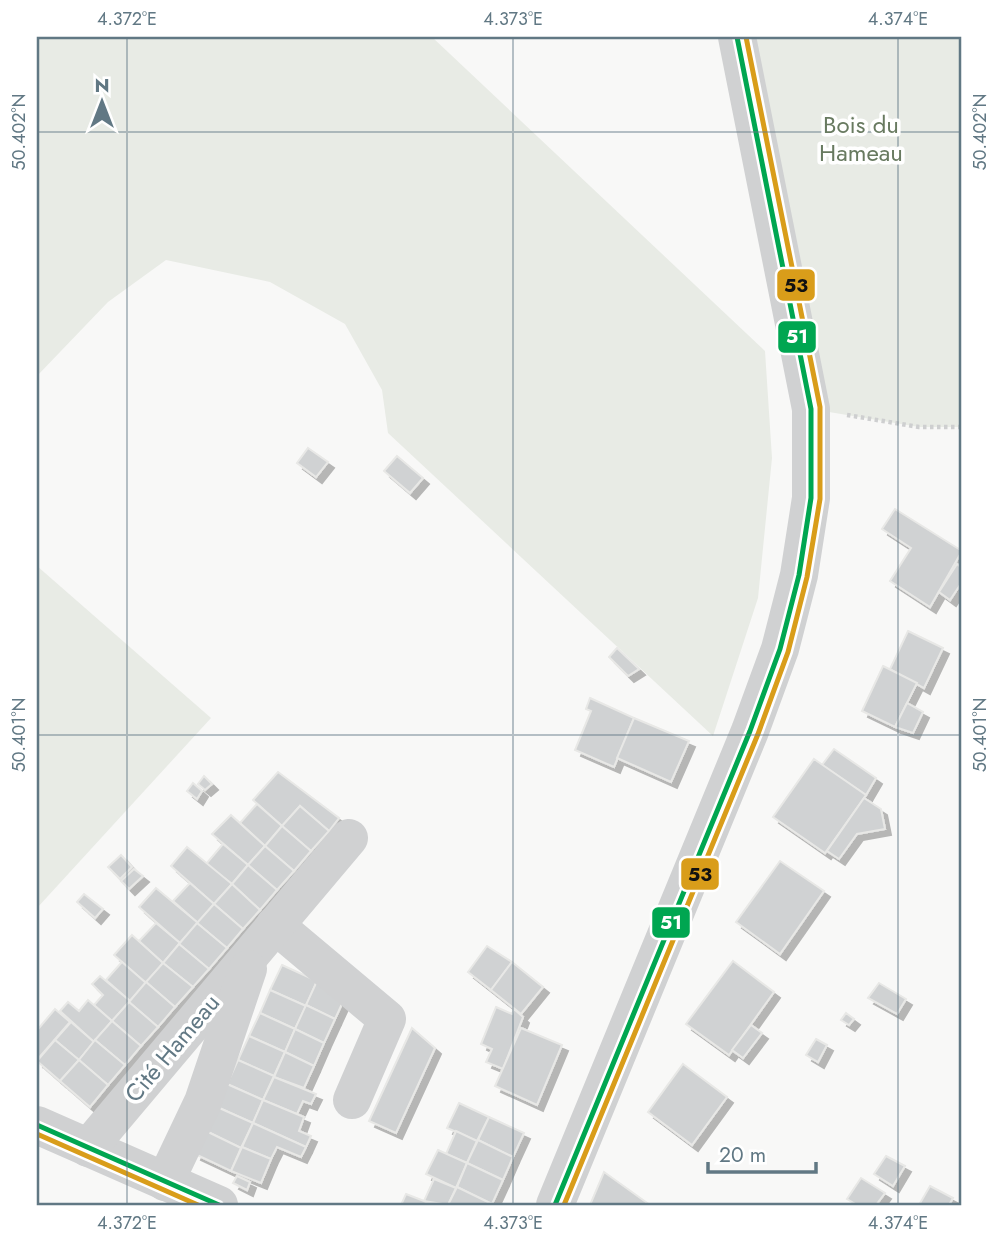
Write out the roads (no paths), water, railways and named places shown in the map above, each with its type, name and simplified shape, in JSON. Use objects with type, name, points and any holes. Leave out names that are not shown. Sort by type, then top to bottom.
[{"type":"street","points":[[555,1205],[750,731],[780,649],[799,575],[811,498],[811,409],[737,37]]},
{"type":"street","name":"Cité Hameau","points":[[88,1148],[349,838]]},
{"type":"street","points":[[265,937],[387,1019],[352,1100]]},
{"type":"street","name":"Cité Hameau","points":[[165,1182],[203,1102],[265,937]]},
{"type":"street","points":[[37,1125],[219,1205]]},
{"type":"park label","name":"Bois du Hameau","points":[[861,138]]}]
